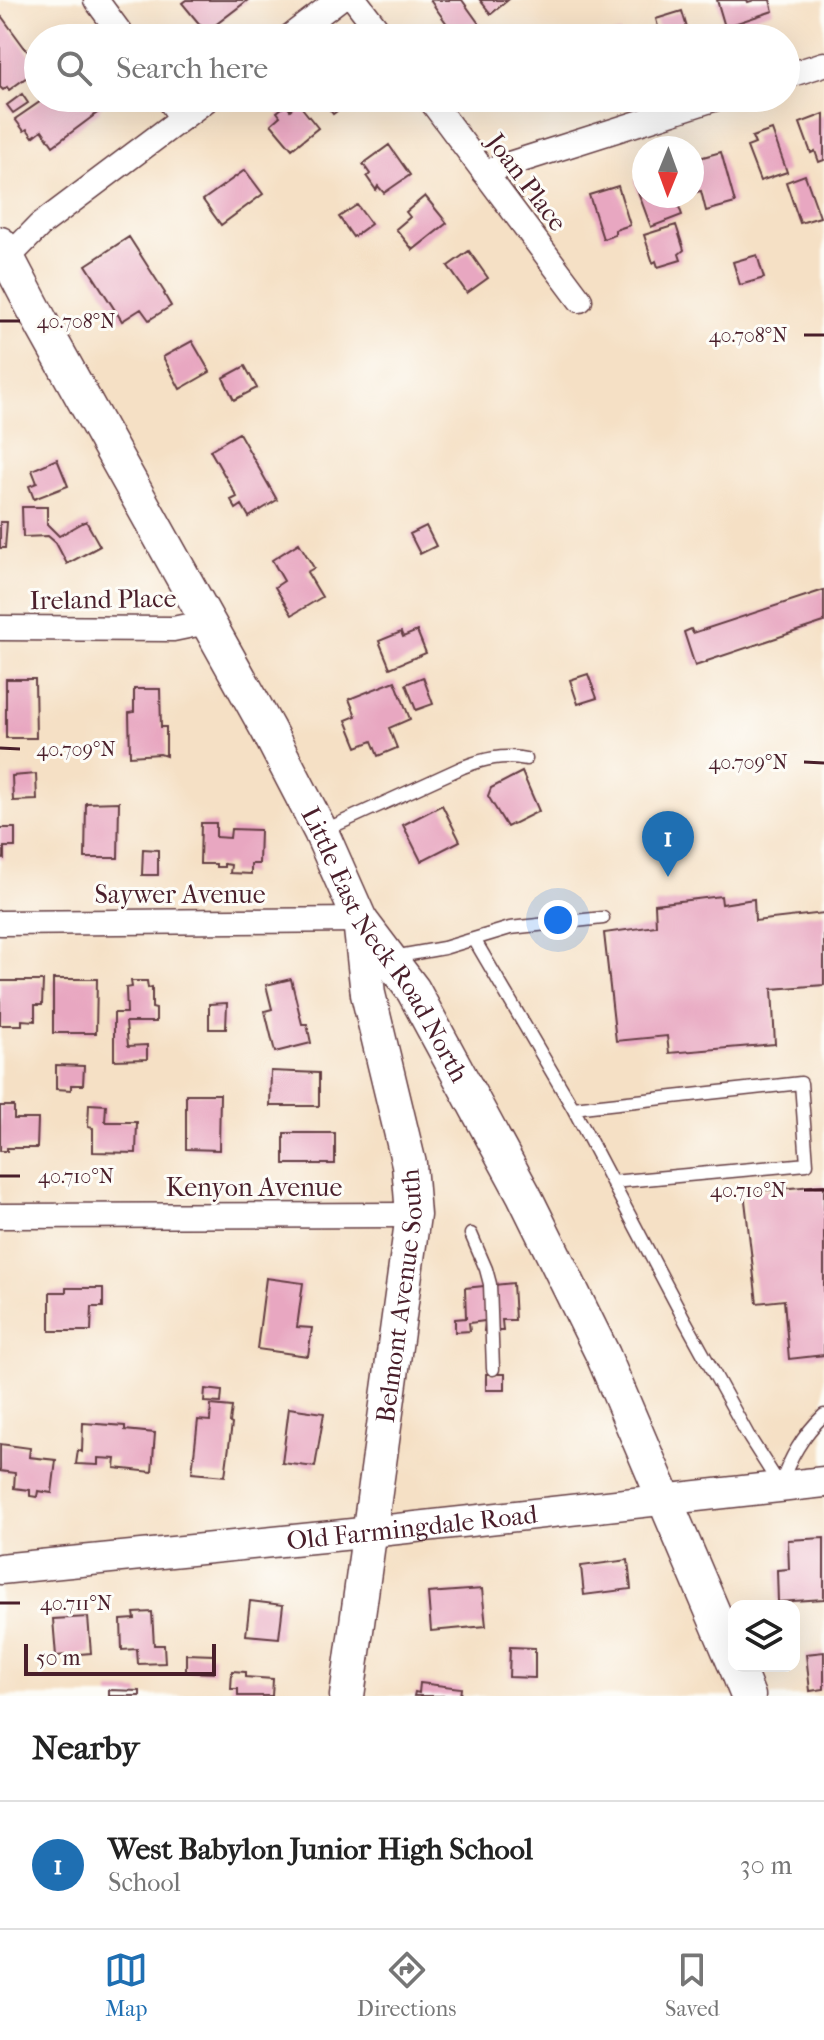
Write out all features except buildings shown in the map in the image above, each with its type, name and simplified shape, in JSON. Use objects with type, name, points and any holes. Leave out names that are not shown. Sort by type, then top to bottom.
[{"type":"main road","name":"Little East Neck Road North","points":[[2,256],[268,730],[321,832],[360,920],[413,990],[511,1170],[609,1368],[728,1648]]},
{"type":"main road","name":"Belmont Avenue South","points":[[347,1696],[413,1215],[409,1164],[368,994],[360,920]]},
{"type":"main road","name":"Little East Neck Road North","points":[[738,1672],[748,1696]]},
{"type":"street","points":[[96,0],[114,24]]},
{"type":"street","points":[[306,24],[338,0]]},
{"type":"street","points":[[355,0],[373,24]]},
{"type":"street","points":[[800,72],[824,64]]},
{"type":"street","points":[[178,112],[182,118]]},
{"type":"street","points":[[2,256],[190,112]]},
{"type":"street","name":"Joan Place","points":[[439,112],[580,300]]},
{"type":"street","points":[[484,172],[673,112]]},
{"type":"street","name":"Ireland Place","points":[[0,628],[173,629],[207,622]]},
{"type":"street","name":"Saywer Avenue","points":[[0,923],[360,920]]},
{"type":"street","name":"Kenyon Avenue","points":[[0,1216],[413,1215]]},
{"type":"street","name":"Old Farmingdale Road","points":[[0,1569],[824,1482]]},
{"type":"lane","points":[[321,832],[483,760],[509,755],[526,759]]},
{"type":"lane","points":[[390,957],[444,948],[510,928],[603,918]]},
{"type":"lane","points":[[474,939],[573,1108],[683,1317],[749,1437],[780,1486]]},
{"type":"lane","points":[[573,1108],[801,1083],[807,1164],[612,1182]]},
{"type":"lane","points":[[471,1234],[490,1284],[493,1369]]},
{"type":"lane","points":[[780,1486],[789,1461],[824,1415]]},
{"type":"place","name":"West Babylon Junior High School","points":[[668,877]]}]
